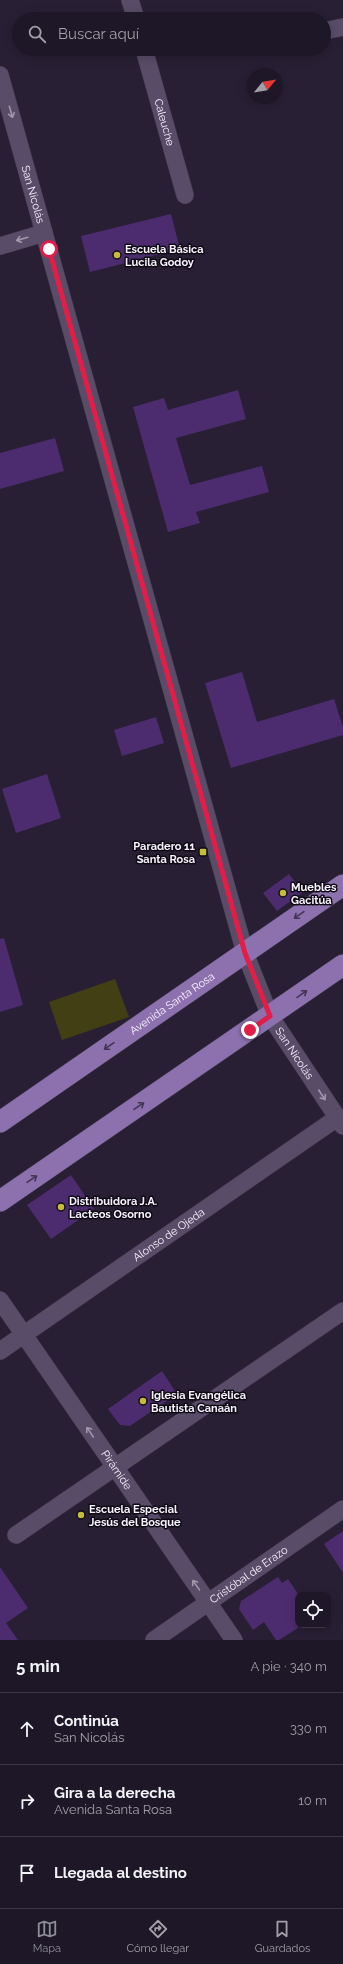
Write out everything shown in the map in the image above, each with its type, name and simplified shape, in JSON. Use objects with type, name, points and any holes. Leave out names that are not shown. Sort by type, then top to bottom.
[{"type":"main road","name":"Avenida Santa Rosa","points":[[0,1122],[343,885]]},
{"type":"main road","points":[[0,1201],[343,965]]},
{"type":"street","points":[[130,0],[134,12]]},
{"type":"street","points":[[331,30],[343,27]]},
{"type":"street","name":"Caleuche","points":[[146,56],[185,195]]},
{"type":"street","name":"San Nicolás","points":[[0,75],[245,953],[270,1016],[340,1122]]},
{"type":"street","points":[[0,246],[44,233]]},
{"type":"street","name":"Alonso de Ojeda","points":[[0,1351],[340,1122]]},
{"type":"street","name":"Pirámide","points":[[0,1300],[234,1640]]},
{"type":"street","points":[[16,1535],[343,1311]]},
{"type":"street","name":"Cristóbal de Erazo","points":[[154,1640],[343,1509]]},
{"type":"shaded area","points":[[115,979],[129,1017],[62,1040],[49,1002]]},
{"type":"building","points":[[171,214],[180,249],[90,272],[81,236]]},
{"type":"building","points":[[238,390],[246,419],[176,438],[190,485],[262,466],[269,492],[196,512],[200,523],[168,532],[133,407],[164,398],[168,410]]},
{"type":"building","points":[[55,438],[64,471],[0,489],[0,453]]},
{"type":"building","points":[[242,672],[257,722],[334,699],[343,727],[343,735],[231,768],[205,683]]},
{"type":"building","points":[[156,717],[164,743],[122,756],[114,730]]},
{"type":"building","points":[[47,774],[61,818],[16,833],[2,789]]},
{"type":"building","name":"Muebles Gacitúa","points":[[289,874],[303,892],[277,911],[263,893]]},
{"type":"building","points":[[4,938],[23,1005],[0,1012],[0,939]]},
{"type":"building","name":"Distribuidora J.A. Lacteos Osorno","points":[[71,1175],[94,1209],[51,1239],[27,1205]]},
{"type":"building","name":"Iglesia Evangélica Bautista Canaán","points":[[162,1371],[177,1394],[130,1426],[120,1425],[108,1409]]},
{"type":"building","points":[[343,1531],[343,1573],[324,1544]]},
{"type":"building","points":[[0,1567],[28,1608],[6,1623],[18,1640],[0,1640]]},
{"type":"building","points":[[278,1577],[282,1583],[288,1579],[297,1592],[295,1592],[295,1628],[298,1628],[279,1640],[276,1640],[264,1622],[253,1630],[239,1609],[241,1601]]},
{"type":"place","name":"Escuela Básica Lucila Godoy","points":[[117,255]]},
{"type":"place","name":"Paradero 11 Santa Rosa","points":[[203,852]]},
{"type":"place","name":"Muebles Gacitúa","points":[[283,893]]},
{"type":"place","name":"Distribuidora J.A. Lacteos Osorno","points":[[61,1207]]},
{"type":"place","name":"Iglesia Evangélica Bautista Canaán","points":[[143,1401]]},
{"type":"place","name":"Escuela Especial Jesús del Bosque","points":[[81,1515]]},
{"type":"route","points":[[49,249],[245,953],[270,1016],[250,1030]]}]
